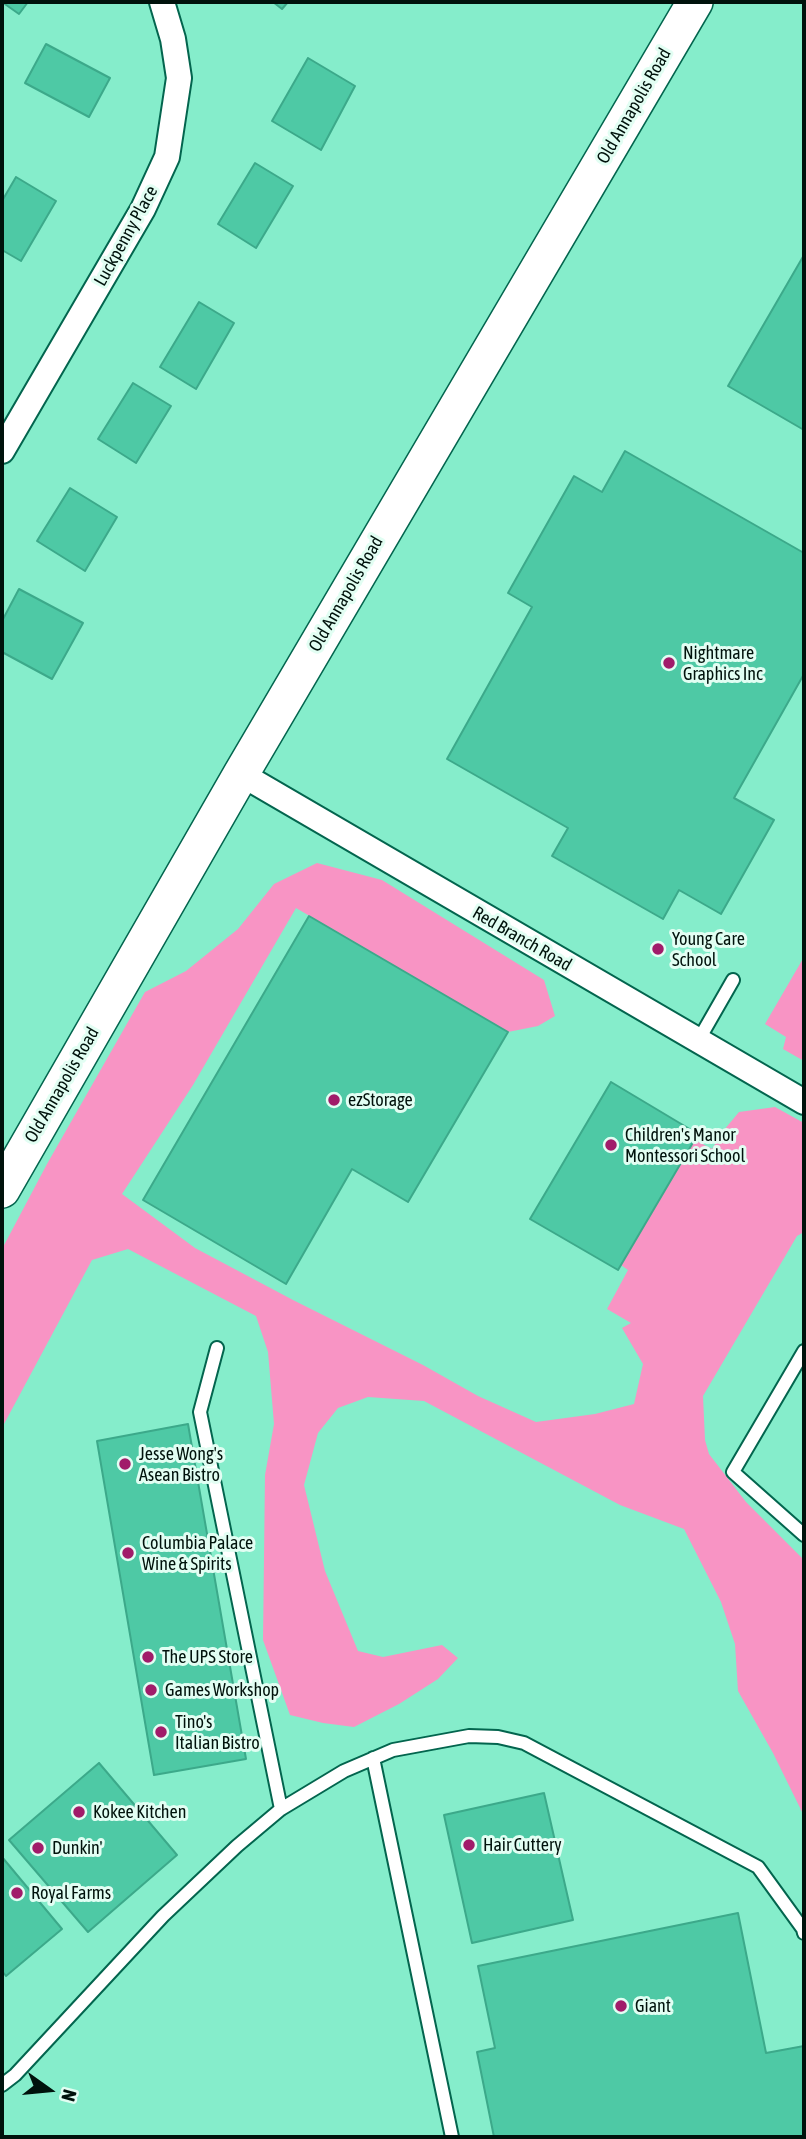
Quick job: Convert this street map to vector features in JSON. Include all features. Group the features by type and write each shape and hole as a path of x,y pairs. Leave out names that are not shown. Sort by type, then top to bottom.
{"main road":[{"name":"Old Annapolis Road","path":"2,1190 241,774 695,2"}],"street":[{"name":"Luckpenny Place","path":"2,451 143,209 167,157 179,78 173,39 162,2"},
{"name":"Red Branch Road","path":"241,774 804,1102"}],"lane":[{"path":"698,1041 733,980"},
{"path":"217,1348 200,1412 281,1809"},
{"path":"804,1351 733,1472 804,1535"},
{"path":"2,2085 15,2075 163,1916 237,1846 281,1809 344,1771 393,1750 469,1736 498,1737 524,1743 758,1867 804,1933"},
{"path":"373,1758 452,2137"}],"shaded area":[{"path":"317,863 382,880 544,980 555,1016 538,1026 508,1032 296,908 193,1085 122,1194 195,1248 478,1396 536,1422 595,1414 634,1404 643,1364 622,1328 631,1323 607,1309 628,1270 621,1265 695,1140 712,1149 739,1112 775,1107 804,1123 804,1232 797,1236 703,1396 705,1440 709,1454 746,1502 803,1559 804,1816 738,1691 735,1644 721,1602 684,1529 620,1505 424,1401 368,1397 338,1408 318,1433 304,1485 325,1571 358,1651 383,1657 442,1645 458,1658 438,1679 399,1704 354,1727 290,1715 263,1640 265,1475 274,1424 268,1352 256,1316 128,1249 92,1260 2,1426 2,1249 47,1164 145,992 186,971 238,929 274,884"},
{"path":"804,957 804,1061 783,1049 786,1037 765,1024"}],"building":[{"path":"2,2 28,2 19,14"},
{"path":"273,2 288,2 282,9"},
{"path":"46,44 110,78 89,117 25,83"},
{"path":"308,58 355,86 321,150 272,121"},
{"path":"255,163 293,186 256,248 218,224"},
{"path":"16,177 56,201 21,261 2,250 2,201"},
{"path":"804,255 804,430 728,386"},
{"path":"199,302 234,323 196,389 160,367"},
{"path":"133,383 171,406 136,463 98,439"},
{"path":"625,451 804,553 804,674 734,798 774,820 721,914 679,890 663,919 552,856 568,828 447,759 532,607 508,593 574,476 602,492"},
{"path":"70,488 117,517 85,571 37,541"},
{"path":"19,589 83,623 52,679 2,652 2,621"},
{"name":"ezStorage","path":"309,916 508,1032 408,1202 352,1169 286,1284 143,1200"},
{"path":"611,1082 698,1134 618,1270 530,1219"},
{"path":"188,1424 246,1759 154,1775 97,1441"},
{"path":"99,1763 177,1855 88,1932 9,1840"},
{"path":"544,1793 573,1920 472,1943 444,1815"},
{"name":"Royal Farms","path":"2,1857 62,1929 6,1976 2,1971"},
{"name":"Giant","path":"738,1913 766,2053 804,2046 804,2137 494,2137 477,2052 495,2048 478,1966"}],"place":[{"name":"Nightmare Graphics Inc","path":"669,663"},
{"name":"Young Care School","path":"658,949"},
{"name":"ezStorage","path":"334,1100"},
{"name":"Children's Manor Montessori School","path":"611,1145"},
{"name":"Jesse Wong's Asean Bistro","path":"125,1464"},
{"name":"Columbia Palace Wine & Spirits","path":"128,1553"},
{"name":"The UPS Store","path":"148,1657"},
{"name":"Games Workshop","path":"151,1690"},
{"name":"Tino's Italian Bistro","path":"161,1732"},
{"name":"Kokee Kitchen","path":"79,1812"},
{"name":"Hair Cuttery","path":"469,1845"},
{"name":"Dunkin'","path":"38,1848"},
{"name":"Royal Farms","path":"17,1893"},
{"name":"Giant","path":"621,2006"}]}
